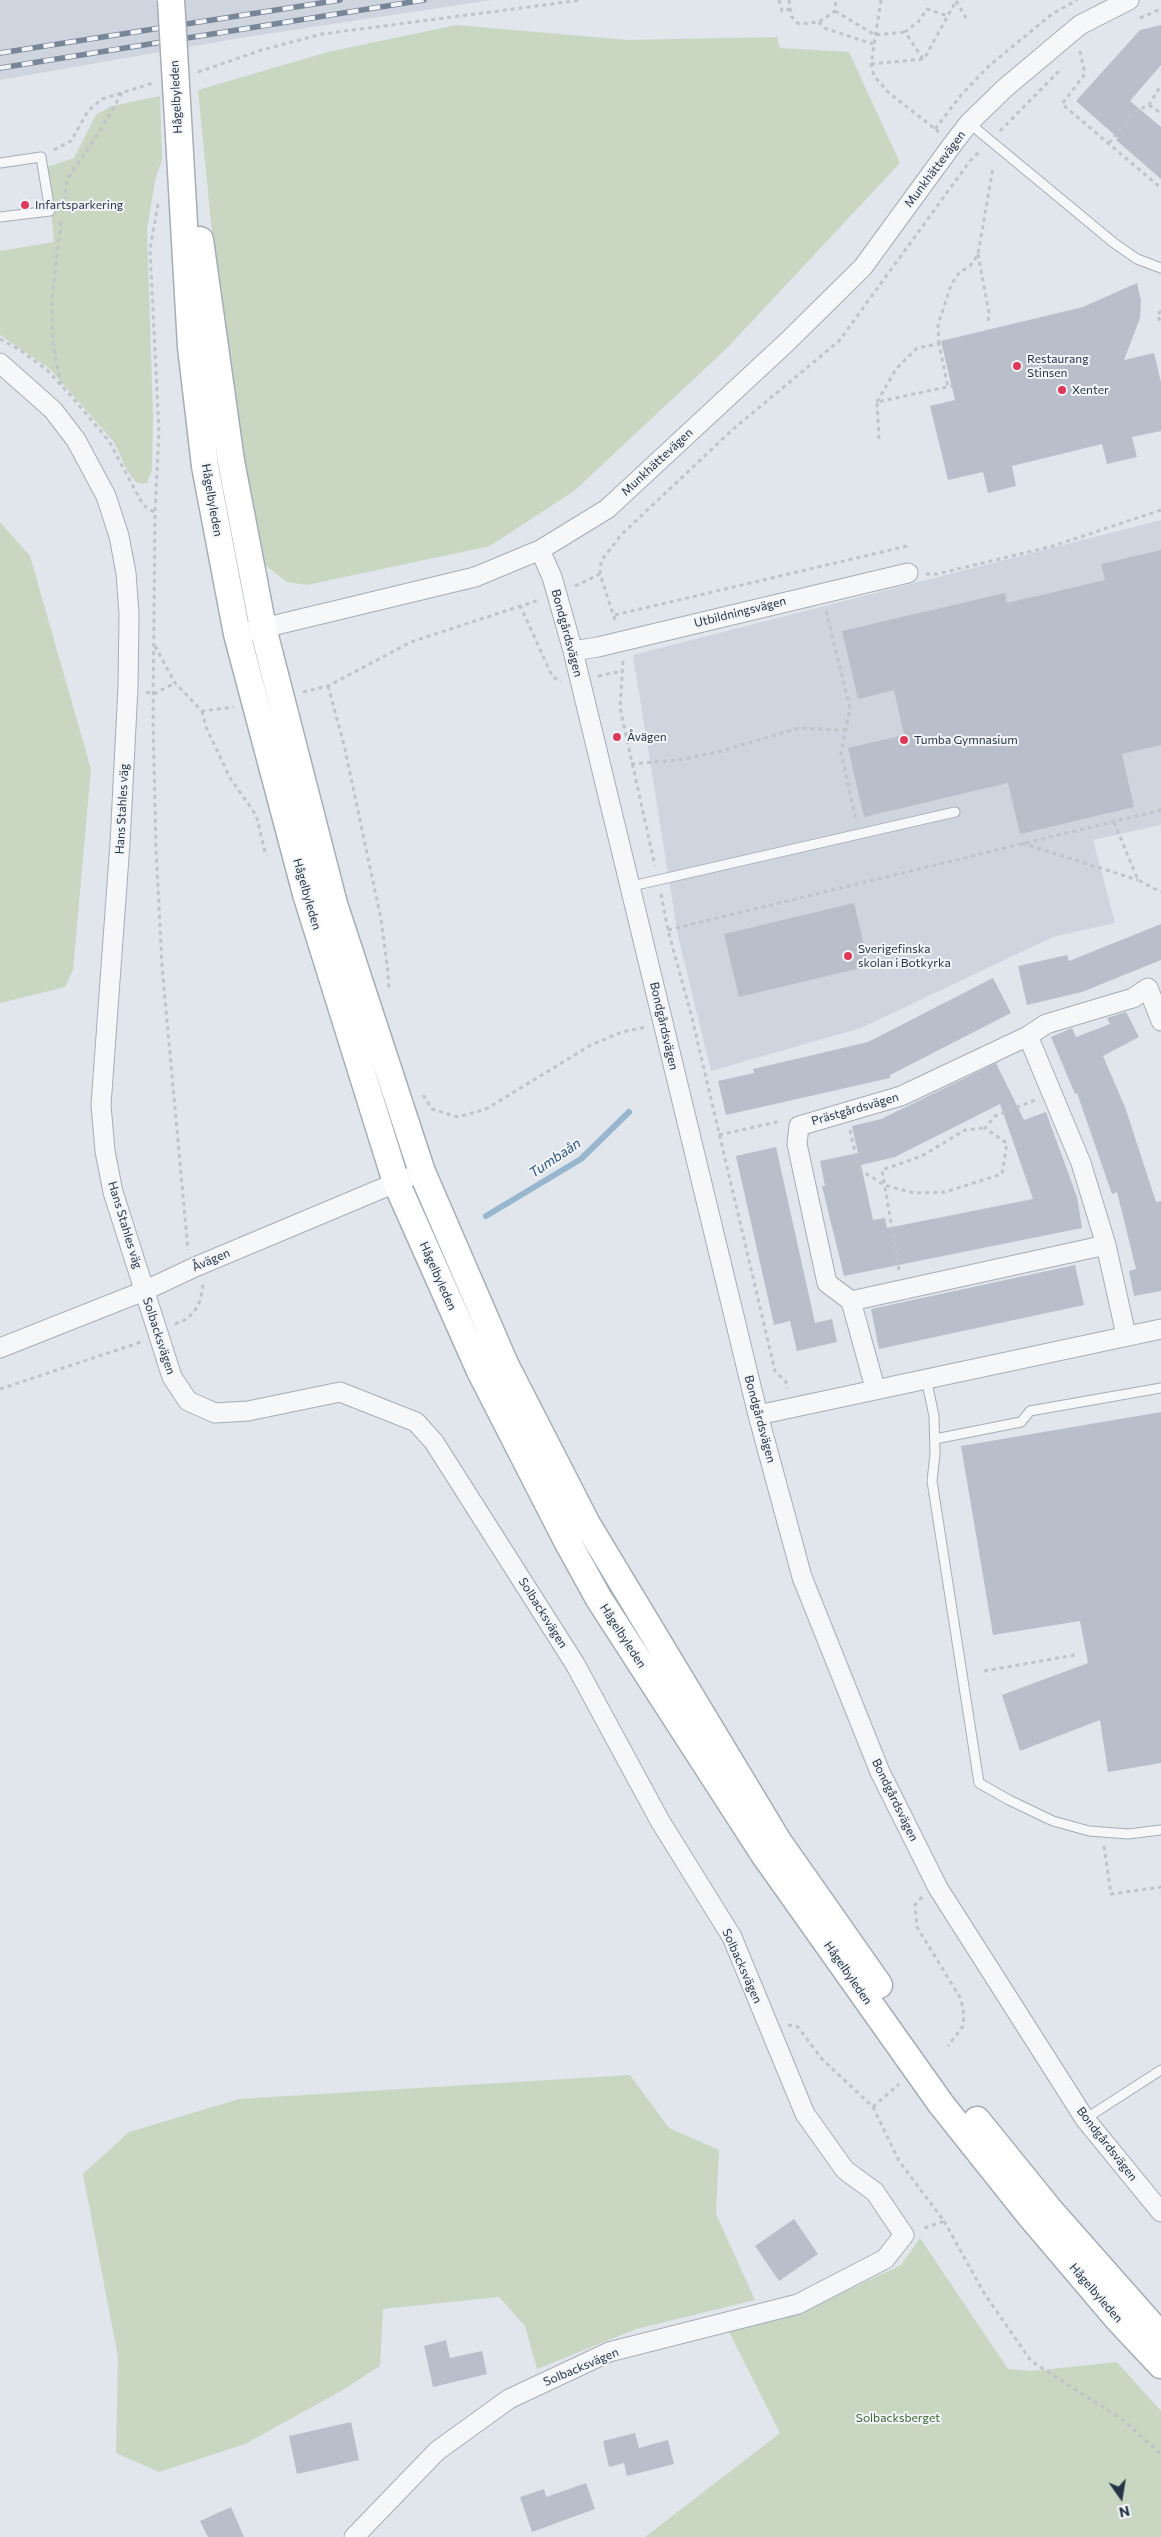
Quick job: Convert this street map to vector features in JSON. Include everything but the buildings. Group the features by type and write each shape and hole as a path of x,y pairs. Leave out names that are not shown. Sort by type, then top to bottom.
{"main road":[{"name":"Hågelbyleden","path":"171,0 186,135 213,341 231,462 262,628 334,904 422,1172 505,1364 587,1524 778,1841 954,2092 1049,2209 1161,2336"},
{"name":"Hågelbyleden","path":"185,0 191,346 206,466 237,634 306,894 396,1182 480,1371 567,1541 599,1599 758,1845 941,2104 1026,2212 1161,2365"}],"street":[{"name":"Munkhättevägen","path":"237,634 475,577 540,550 607,509 788,342 863,267 969,123 1005,88 1080,26 1129,0"},
{"name":"Hans Stahles väg","path":"0,363 53,410 76,440 106,496 118,536 126,573 129,614 128,687 120,843 101,1106 113,1192 144,1291"},
{"name":"Bondgårdsvägen","path":"540,550 557,594 632,886 663,1024 758,1415 802,1577 880,1772 938,1888 1085,2119 1160,2210"},
{"name":"Utbildningsvägen","path":"572,651 621,642 908,573"},
{"name":"Prästgårdsvägen","path":"851,1301 827,1283 797,1144 799,1126 901,1096 1028,1036 1046,1024 1133,998 1148,988 1161,1021"},
{"path":"1028,1036 1081,1164 1106,1245 1126,1335"},
{"name":"Åvägen","path":"0,1348 144,1291 195,1267 422,1172"},
{"path":"875,1388 851,1301 1106,1245"},
{"name":"Solbacksvägen","path":"144,1291 160,1335 172,1377 188,1401 215,1413 248,1411 340,1392 416,1422 434,1442 575,1664 660,1821 732,1937 805,2114 845,2170 876,2192 904,2235 885,2259 798,2304 609,2352 509,2398 437,2451 354,2537"},
{"path":"758,1415 926,1377 1161,1329"}],"lane":[{"name":"Munkhättevägen","path":"969,123 1114,243 1137,259 1161,268"},
{"path":"0,163 41,156 50,211 0,217"},
{"path":"632,886 659,882 764,854 955,812"},
{"path":"926,1377 934,1416 935,1439 932,1481 979,1783 1053,1821 1089,1831 1128,1834 1161,1830"},
{"path":"935,1439 1021,1422 1030,1411 1161,1388"},
{"path":"1085,2119 1161,2070"}],"path":[{"path":"196,72 262,50 322,34 582,0"},
{"path":"779,0 782,11 790,9"},
{"path":"789,0 792,16 799,24 819,22 835,11"},
{"path":"835,11 836,0"},
{"path":"880,0 871,64 874,76 889,93 935,129 970,161"},
{"path":"935,129 962,95 990,65 1052,14 1077,0"},
{"path":"924,60 956,1 966,18"},
{"path":"835,11 874,35 905,32 919,21 928,9 948,16"},
{"path":"819,22 824,28 874,44"},
{"path":"905,32 924,60"},
{"path":"1080,50 1085,74 1062,104 1161,188"},
{"path":"871,64 924,60"},
{"path":"41,156 71,141 88,111 102,99 123,91 160,82"},
{"path":"1108,143 1135,111 1149,105 1161,85"},
{"path":"63,207 67,180 103,126 123,91"},
{"path":"1149,105 1161,113"},
{"path":"988,325 989,314 978,254 993,168"},
{"path":"0,1389 160,1335 165,1325 185,1320 200,1301 203,1287 186,1239 162,966 156,849 154,645 155,512 159,432 150,249 160,194"},
{"path":"61,385 53,346 52,298 62,216"},
{"path":"948,387 939,344 938,325 951,285 959,273 970,266 978,254"},
{"path":"1161,311 1157,315 1161,323"},
{"path":"879,439 877,402 896,369 907,355 917,348 939,344"},
{"path":"877,402 956,385"},
{"path":"908,573 936,574 1053,546 1161,510"},
{"path":"615,615 907,546"},
{"path":"298,693 328,686 411,642 557,594 600,574 615,615 621,642 623,653 620,708 668,930 692,1018 775,1372 786,1382 791,1406"},
{"path":"824,605 850,708 841,753 860,834"},
{"path":"520,606 552,676 563,684"},
{"path":"154,645 174,683 202,711 206,727 230,778 256,815 266,856"},
{"path":"128,687 154,694 174,683"},
{"path":"328,686 344,745 381,919 388,972 389,997"},
{"path":"202,711 238,706"},
{"path":"631,764 678,760 718,752 799,728 846,730"},
{"path":"668,930 1161,810"},
{"path":"1114,822 1138,880"},
{"path":"1021,843 1138,880 1161,892"},
{"path":"422,1094 432,1109 458,1117 486,1108 591,1044 622,1032 692,1018"},
{"path":"985,1128 995,1116 1052,1092"},
{"path":"846,1112 859,1169 884,1185 914,1193 945,1192 1002,1174 1008,1144 985,1128 965,1130 922,1156 882,1170 884,1185 903,1290"},
{"path":"719,1135 792,1119 799,1126"},
{"path":"984,1671 1075,1655"},
{"path":"1102,1832 1111,1894 1161,1887"},
{"path":"938,1888 921,1897 914,1904 914,1915 917,1927 961,2000 964,2016 963,2026 948,2046"},
{"path":"765,2019 798,2027 822,2059 873,2107 898,2161 944,2221 984,2294 1031,2361 1123,2420 1161,2454"},
{"path":"873,2107 899,2084"},
{"path":"904,2235 944,2221"}],"shaded area":[{"path":"0,0 492,0 240,38 0,80"},
{"name":"Tumba Gymnasium","path":"1161,520 1161,825 1093,840 1115,923 1053,937 861,1028 711,1071 678,936 633,655"}],"green space":[{"path":"456,25 628,40 777,37 780,48 849,52 900,163 726,349 574,491 490,546 307,585 287,582 265,565 249,504 220,314 198,90 328,52"},
{"path":"160,96 162,159 155,181 147,230 153,414 152,470 147,483 141,484 136,482 128,472 114,442 50,369 0,335 0,251 54,242 47,167 74,158 96,115 112,106"},
{"path":"0,522 30,556 91,769 73,970 65,987 0,1003"},
{"path":"630,2075 669,2128 719,2150 716,2214 755,2300 636,2329 537,2369 525,2326 499,2297 383,2309 380,2366 341,2391 245,2444 159,2472 116,2453 118,2357 83,2174 129,2132 239,2099"},
{"name":"Solbacksberget","path":"920,2238 1008,2369 1031,2371 1117,2362 1161,2411 1161,2537 645,2537 780,2433 728,2330 794,2315 901,2265"}],"waterway":[{"name":"Tumbaån","path":"486,1216 581,1159 629,1112"}],"railway":[{"path":"0,53 340,0"},
{"path":"0,68 424,0"}],"place":[{"name":"Infartsparkering","path":"25,205"},
{"name":"Restaurang Stinsen","path":"1017,366"},
{"name":"Xenter","path":"1062,390"},
{"name":"Åvägen","path":"617,737"},
{"name":"Tumba Gymnasium","path":"904,740"},
{"name":"Sverigefinska skolan i Botkyrka","path":"848,956"}]}
